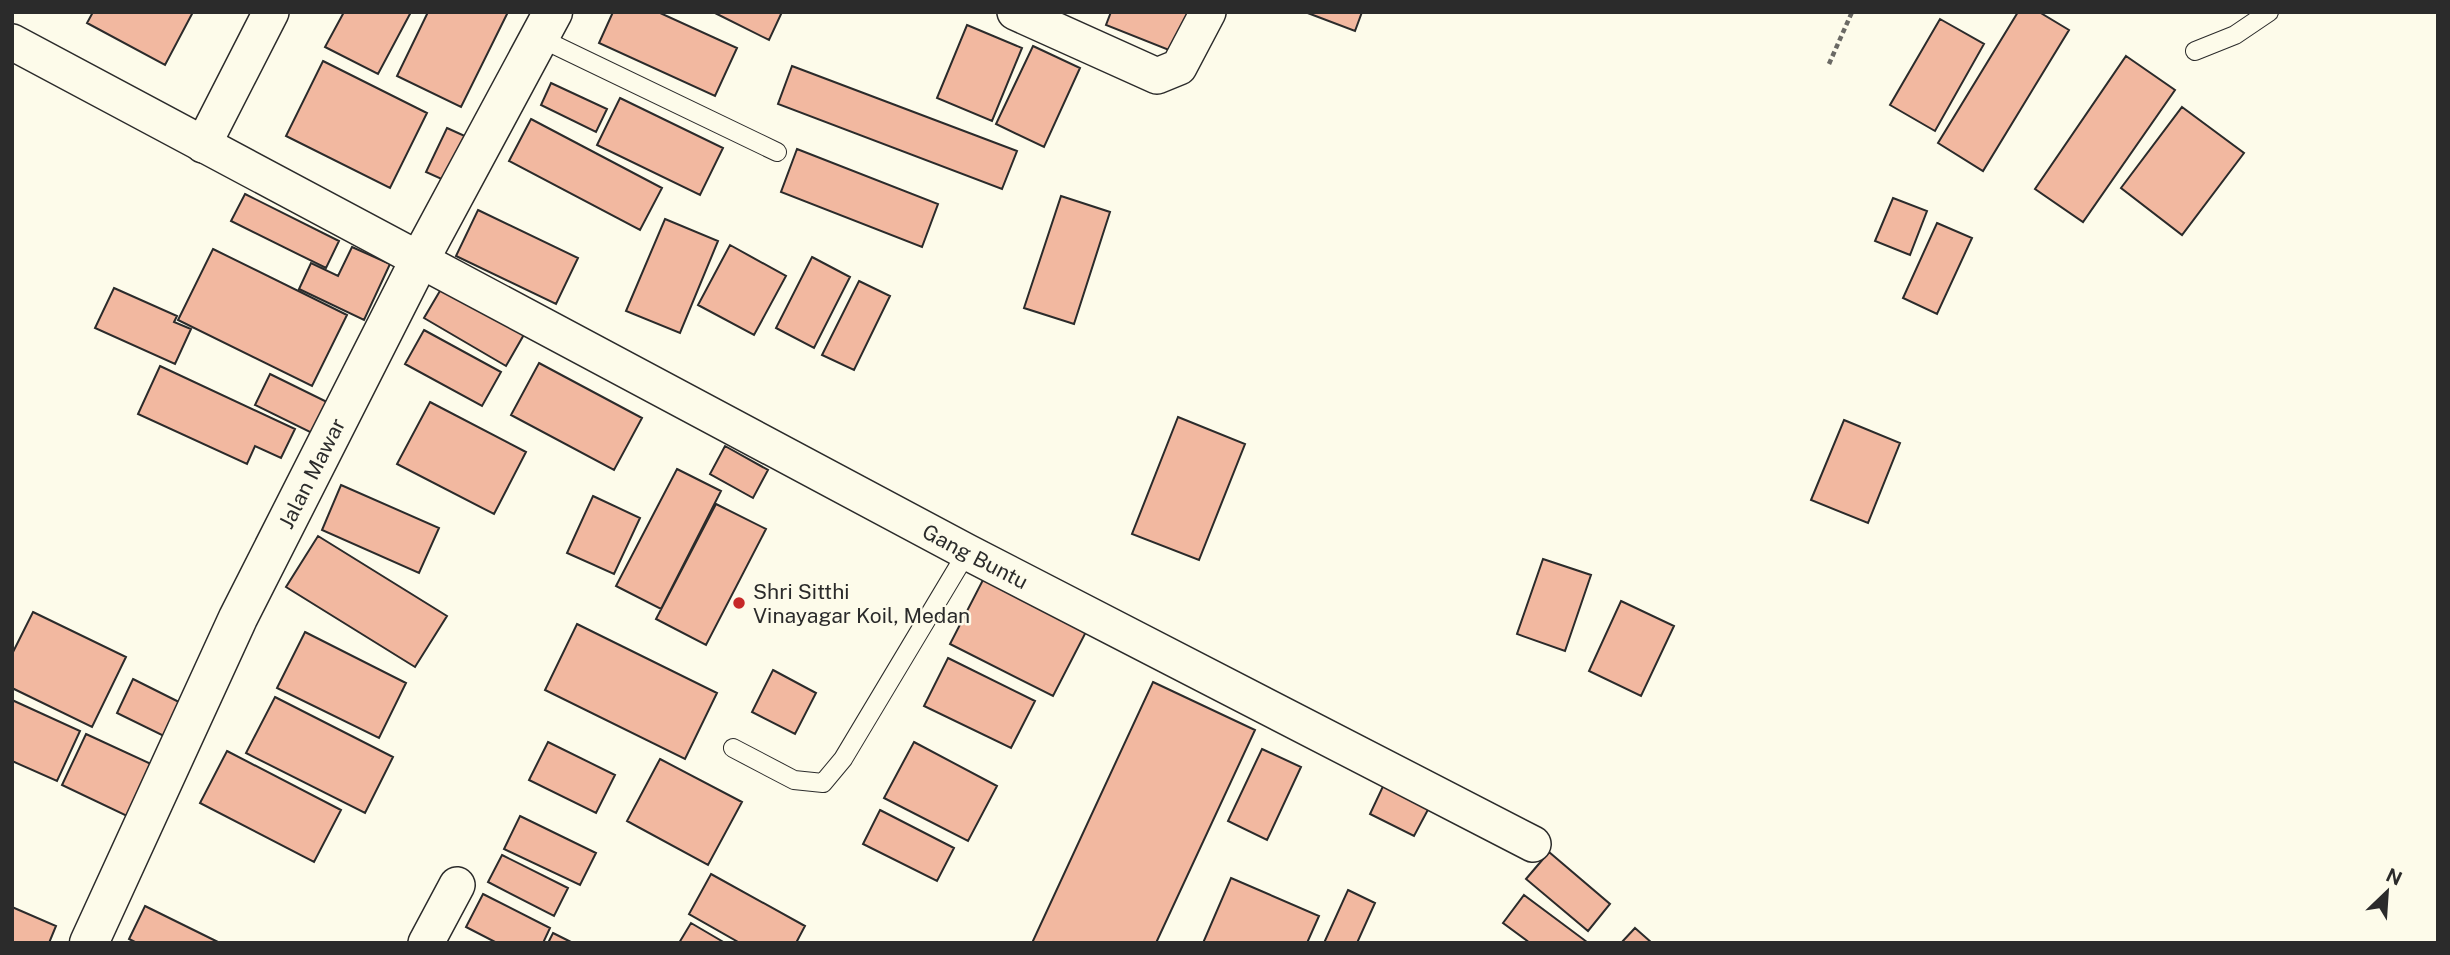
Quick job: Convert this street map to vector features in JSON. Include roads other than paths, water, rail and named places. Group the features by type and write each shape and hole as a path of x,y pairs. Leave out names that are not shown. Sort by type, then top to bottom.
{"street":[{"path":"202,145 271,12"},
{"path":"1015,12 1157,76 1179,66 1208,12"},
{"name":"Jalan Mawar","path":"89,943 238,618 419,261 547,25"},
{"name":"Gang Buntu","path":"12,42 967,552 1534,844"},
{"path":"426,943 457,885"}],"lane":[{"path":"2195,51 2235,35 2269,12"},
{"path":"547,25 777,152"},
{"path":"733,747 793,780 823,783 843,759 967,552"}],"place":[{"name":"Shri Sitthi Vinayagar Koil, Medan","path":"739,603"}]}
